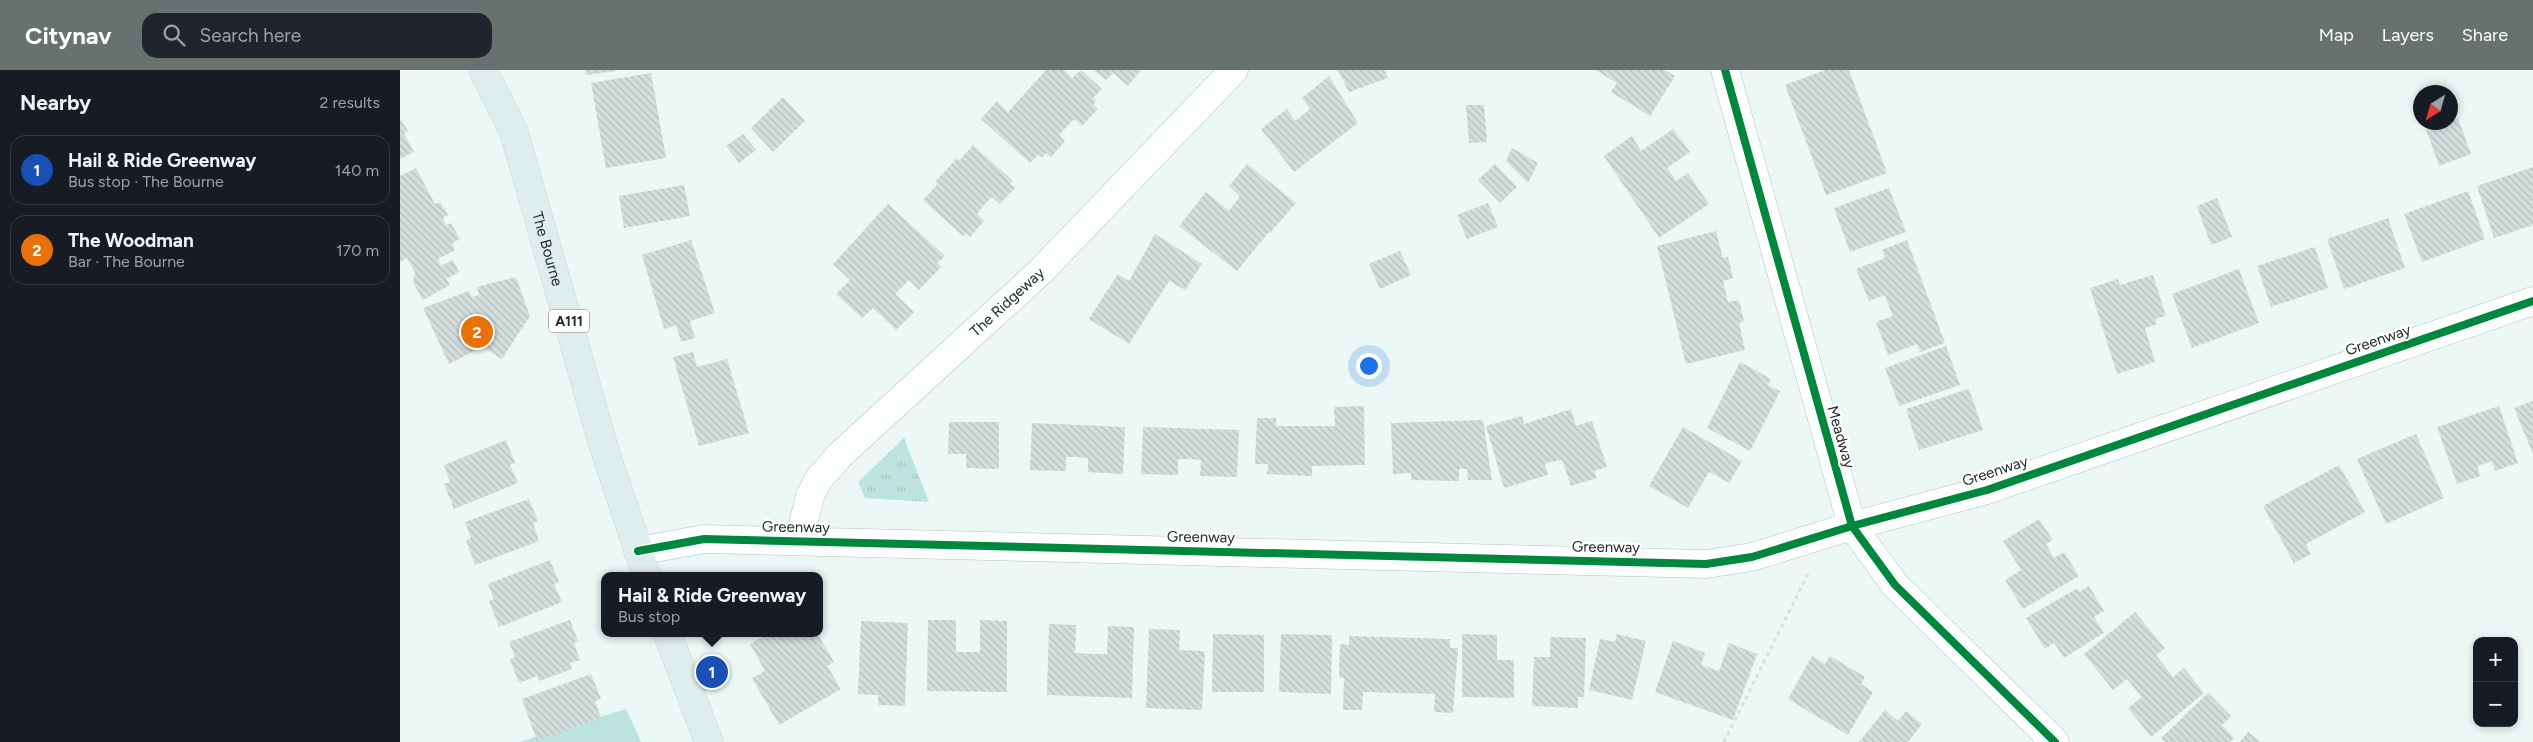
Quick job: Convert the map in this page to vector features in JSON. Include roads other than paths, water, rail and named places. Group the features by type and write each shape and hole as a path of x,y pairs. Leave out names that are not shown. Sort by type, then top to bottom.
{"main road":[{"name":"The Bourne","path":"484,70 514,132 604,448 642,564"},
{"path":"670,637 709,742"}],"street":[{"name":"The Ridgeway","path":"799,541 810,496 819,479 840,454 1040,272 1234,70"},
{"name":"Meadway","path":"1725,70 1840,530 2055,742"},
{"name":"Greenway","path":"642,564 704,539 1706,564 1752,557 1840,530 1987,490 2533,301"}],"place":[{"name":"The Woodman","path":"477,332"},
{"name":"Hail & Ride Greenway","path":"712,672"}]}
